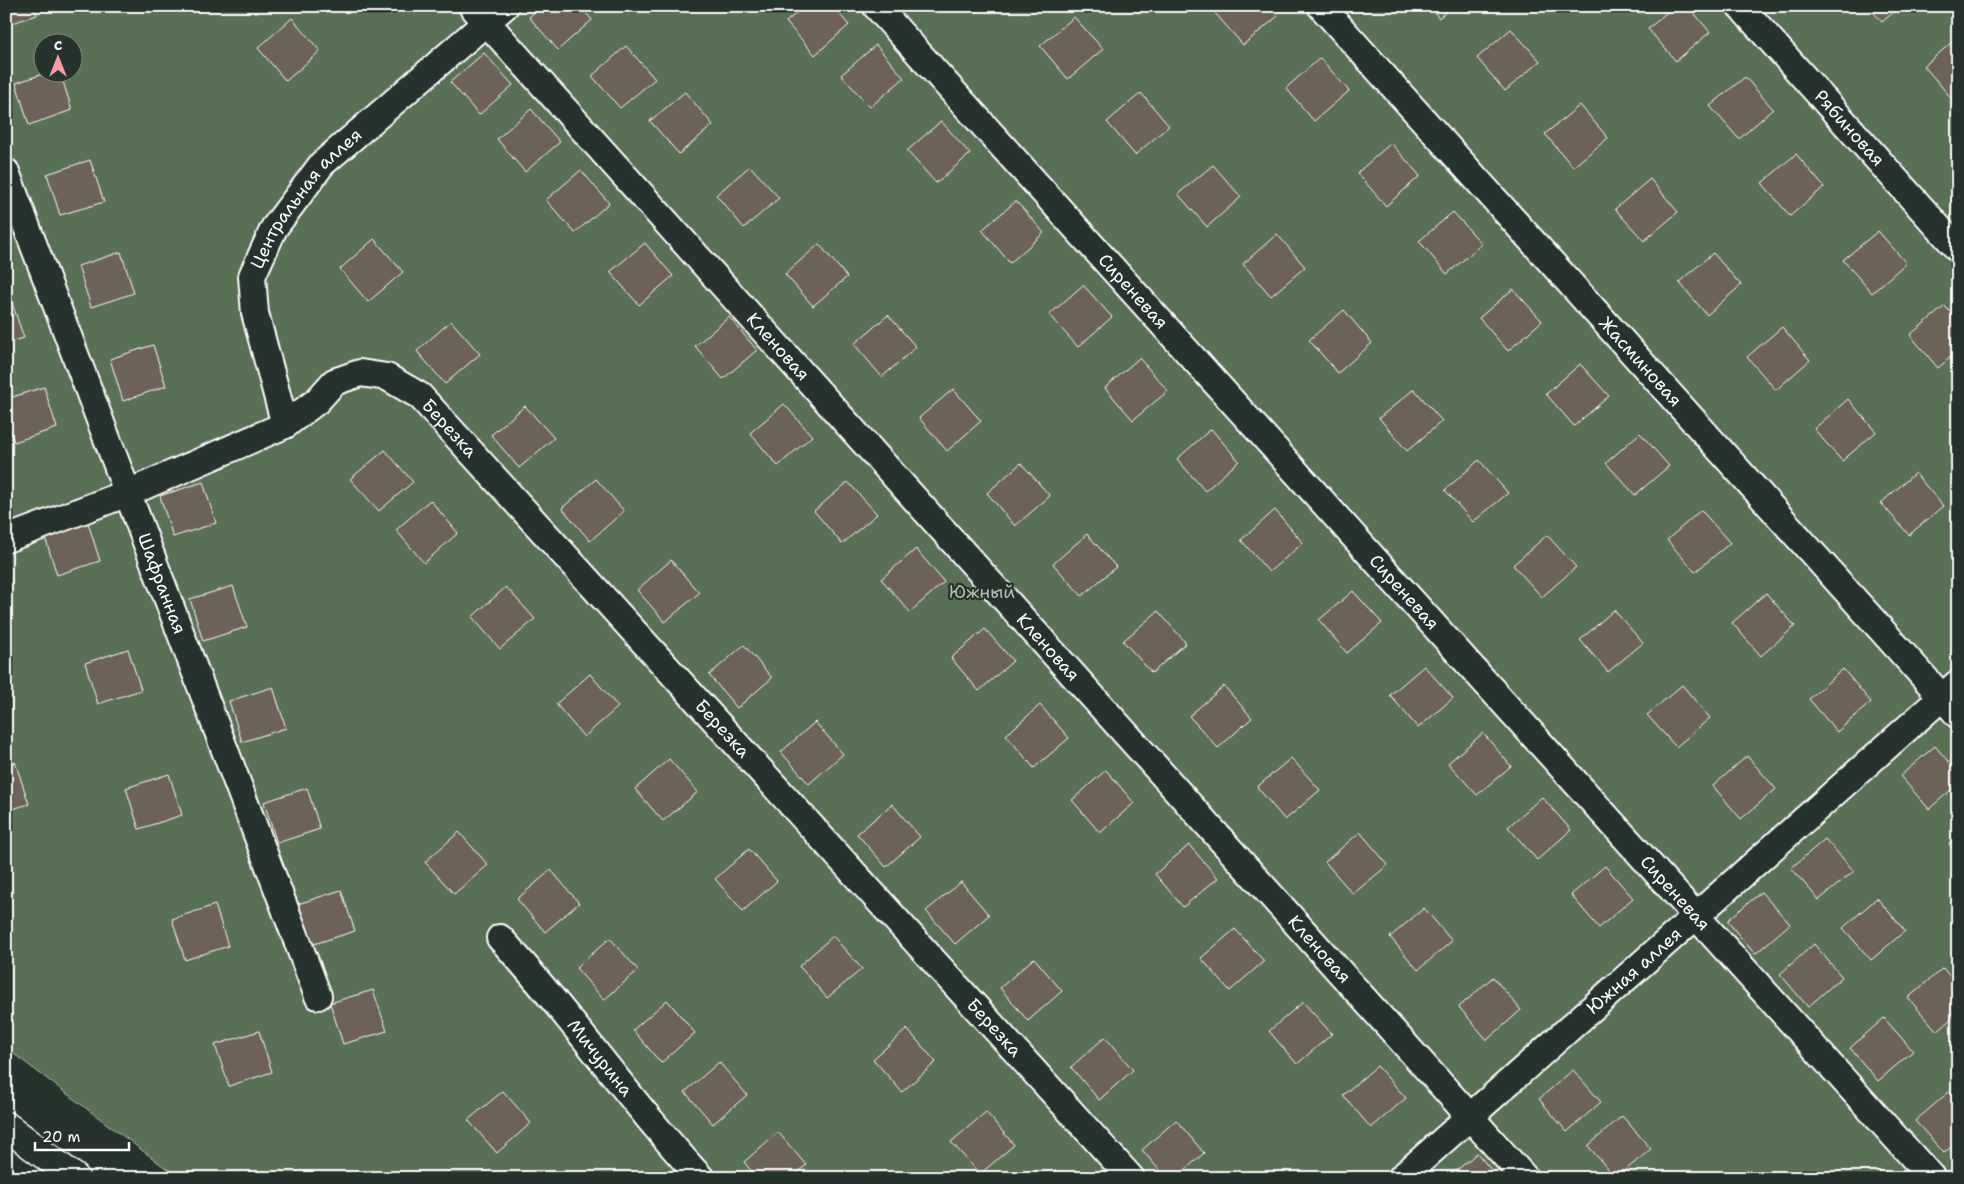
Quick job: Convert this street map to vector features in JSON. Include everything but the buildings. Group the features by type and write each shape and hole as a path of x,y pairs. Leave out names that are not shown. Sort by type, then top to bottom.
{"main road":[{"path":"6,1126 75,1178"}],"street":[{"name":"Сиреневая","path":"876,6 1932,1178"},
{"name":"Жасминовая","path":"1321,6 1952,699"},
{"name":"Рябиновая","path":"1740,6 1958,249"},
{"name":"Центральная аллея","path":"284,425 255,312 252,276 274,228 322,164 488,12"},
{"name":"Кленовая","path":"488,12 1525,1178"},
{"name":"Шафранная","path":"6,172 318,996"},
{"name":"Березка","path":"284,425 317,400 334,382 360,373 387,377 420,396 1131,1178"},
{"path":"6,539 128,493 284,425"},
{"name":"Южная аллея","path":"1401,1178 1695,914 1952,699"},
{"name":"Мичурина","path":"500,938 535,976 672,1146 701,1178"}],"green space":[{"name":"Южный","path":"6,6 1958,6 1958,1178 179,1178 6,1048"}]}
